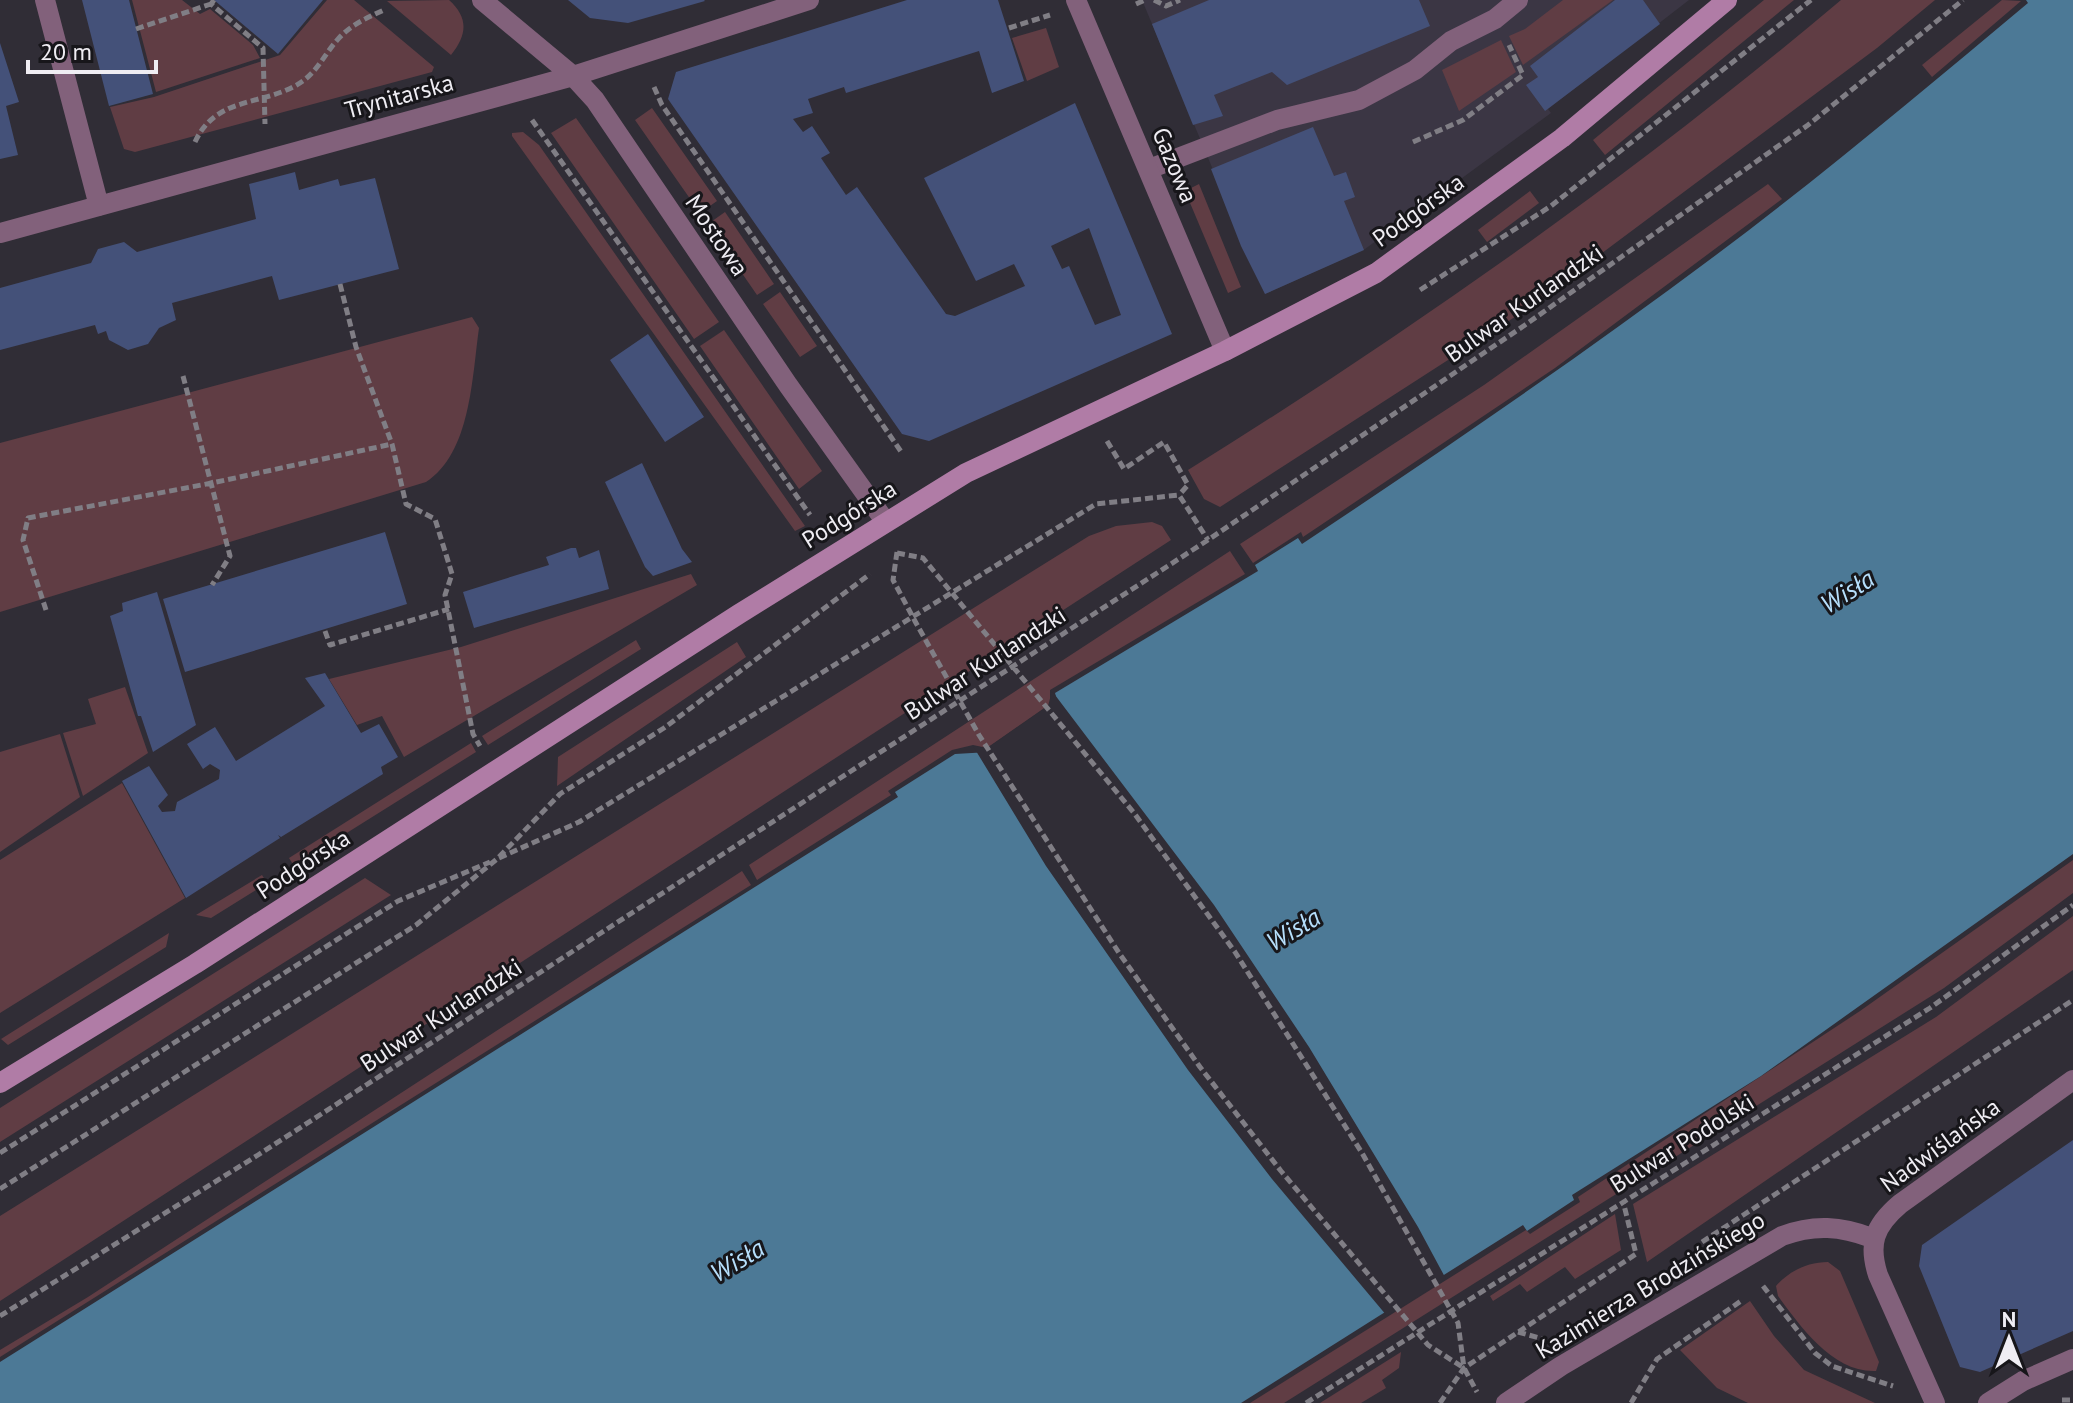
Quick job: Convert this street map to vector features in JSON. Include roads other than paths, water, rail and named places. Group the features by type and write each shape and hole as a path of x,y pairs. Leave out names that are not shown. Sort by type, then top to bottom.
{"street":[{"path":"45,0 99,206"},
{"name":"Mostowa","path":"482,0 573,76 595,100 788,385 885,521"},
{"name":"Trynitarska","path":"0,233 573,76 809,0"},
{"name":"Gazowa","path":"1076,0 1225,351"},
{"path":"1149,169 1277,120 1359,100 1415,70 1451,41 1495,19 1518,0"},
{"name":"Podgórska","path":"0,1083 195,964 885,521 966,473 1225,351 1376,273 1562,138 1727,0"},
{"name":"Nadwiślańska","path":"1872,1238 1884,1218 1900,1204 2073,1080"},
{"name":"Kazimierza Brodzińskiego","path":"1506,1403 1561,1366 1782,1236 1802,1228 1828,1227 1850,1229 1872,1238"},
{"path":"1872,1238 1871,1255 1878,1275 1935,1403"},
{"path":"1988,1403 2023,1381 2073,1359"}],"water":[{"name":"Wisła","path":"2026,0 2073,0 2073,854 1761,1076 1572,1195 1574,1200 1527,1231 1523,1225 1241,1403 0,1403 0,1362 898,797 895,792 955,754 989,752 1057,700 1055,693 1258,571 1255,565 1298,538 1302,544 1511,402 1665,293 1795,194 2028,3"}]}
